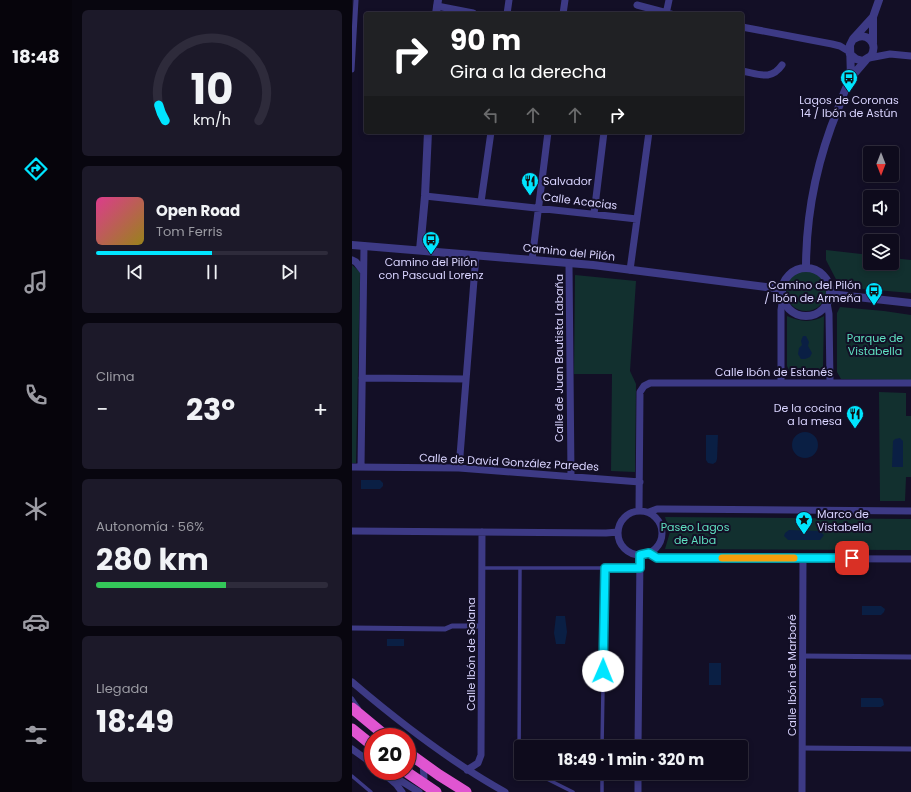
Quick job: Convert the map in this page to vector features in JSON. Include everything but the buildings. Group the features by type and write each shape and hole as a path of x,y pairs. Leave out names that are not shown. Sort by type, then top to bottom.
{"highway":[{"path":"352,708 376,728"},
{"path":"352,729 364,739"},
{"path":"416,759 466,792"},
{"path":"413,780 421,789 436,792"}],"street":[{"path":"352,70 356,0"},
{"path":"507,12 509,0"},
{"path":"563,12 565,0"},
{"path":"668,12 669,0"},
{"path":"851,78 850,45 853,39 872,17 879,0"},
{"path":"637,5 661,12"},
{"path":"437,7 467,12"},
{"path":"806,268 808,223 817,172 833,120 851,78 872,56 874,50 872,17"},
{"path":"744,27 840,46 850,53 852,57 859,60 890,54 911,56"},
{"path":"853,39 859,36 866,36 873,43"},
{"path":"744,71 773,75 782,65"},
{"path":"420,250 425,196 428,134"},
{"path":"481,202 490,134"},
{"path":"532,260 548,134"},
{"path":"594,214 604,134"},
{"path":"630,270 649,134"},
{"name":"Calle Acacias","path":"425,196 538,207 637,219"},
{"name":"Camino del Pilón","path":"352,245 630,270 783,293"},
{"path":"361,467 364,246"},
{"path":"459,468 476,255"},
{"path":"352,260 356,262 364,272"},
{"name":"Calle de Juan Bautista Labaña","path":"569,264 570,476"},
{"path":"781,382 781,310 783,293 788,276 793,272 806,268 814,269 821,273 830,286 830,294 827,303 817,313 810,315 796,313 790,309 785,303 783,293"},
{"path":"830,294 911,303"},
{"path":"827,303 829,314 830,382"},
{"path":"362,378 466,379"},
{"name":"Calle Ibón de Estanés","path":"640,482 640,392 644,386 650,383 911,383"},
{"name":"Calle de David González Paredes","path":"352,467 459,468 640,482"},
{"path":"639,511 640,482"},
{"path":"649,512 655,516 662,529 660,543 649,553 640,555 629,552 620,543 618,532 622,520 627,515 639,511 649,512 658,509 911,511"},
{"path":"352,531 618,532"},
{"name":"Calle Ibón de Solana","path":"467,770 478,763 481,757 482,532"},
{"path":"649,553 657,558 911,559"},
{"path":"638,740 640,555"},
{"name":"Calle Ibón de Marboré","path":"802,792 803,558"},
{"path":"352,628 445,629 452,626 482,626"},
{"path":"803,656 911,657"},
{"path":"352,682 410,730 467,770 505,792"},
{"path":"802,748 911,749"},
{"path":"352,749 364,758"},
{"path":"402,780 421,789 424,777 423,764"},
{"path":"392,780 402,792"},
{"path":"638,780 638,792"}],"lane":[{"path":"482,568 640,568"},
{"path":"519,740 520,568"},
{"path":"602,740 605,568"},
{"path":"352,698 355,700 364,718"},
{"path":"352,776 371,792"},
{"path":"549,780 573,792"},
{"path":"602,780 602,792"}],"green space":[{"path":"826,250 863,254 863,270 899,270 899,259 911,260 911,293 840,287 826,260"},
{"path":"352,265 360,272 356,463 352,463"},
{"path":"806,271 820,277 826,291 820,305 806,311 792,305 786,291 792,277"},
{"path":"575,275 636,281 630,371 636,384 635,472 611,471 612,374 574,374"},
{"name":"Parque de Vistabella","path":"840,307 911,315 911,380 841,379 837,372 837,313"},
{"path":"787,316 797,320 810,321 824,316 823,367 818,374 804,375 790,372 787,366"},
{"path":"879,392 906,393 906,416 911,416 911,477 906,477 905,501 880,501"},
{"name":"Paseo Lagos de Alba","path":"665,517 911,519 911,550 665,549 670,532"}],"water":[{"path":"803,336 806,336 809,342 808,346 812,353 810,357 801,359 798,354 799,348 802,345 801,341"},
{"path":"805,432 815,435 818,445 815,455 805,458 795,455 792,445 795,435"},
{"path":"706,435 718,435 717,459 713,464 708,463 706,460"},
{"path":"900,438 903,441 903,467 892,467 893,441"},
{"path":"361,480 380,480 383,483 383,486 380,489 361,489"},
{"path":"789,530 819,531 824,535 820,540 788,540 784,536"},
{"path":"862,606 881,606 885,609 881,615 862,615"},
{"path":"556,616 565,616 567,632 565,644 556,644 554,633"},
{"path":"387,639 404,639 404,646 387,646"},
{"path":"709,663 721,663 721,685 709,685"},
{"path":"861,698 881,698 884,705 881,707 861,707"}],"slow traffic":[{"path":"722,558 794,558"}],"place":[{"name":"Lagos de Coronas 14 / Ibón de Astún","path":"849,93"},
{"name":"Salvador","path":"530,196"},
{"name":"Camino del Pilón con Pascual Lorenz","path":"431,255"},
{"name":"Camino del Pilón / Ibón de Armeña","path":"874,306"},
{"name":"De la cocina a la mesa","path":"855,429"},
{"name":"Marco de Vistabella","path":"804,535"}],"route":[{"path":"603,671 605,568 640,568 640,555 649,553 657,558 852,558"}]}
